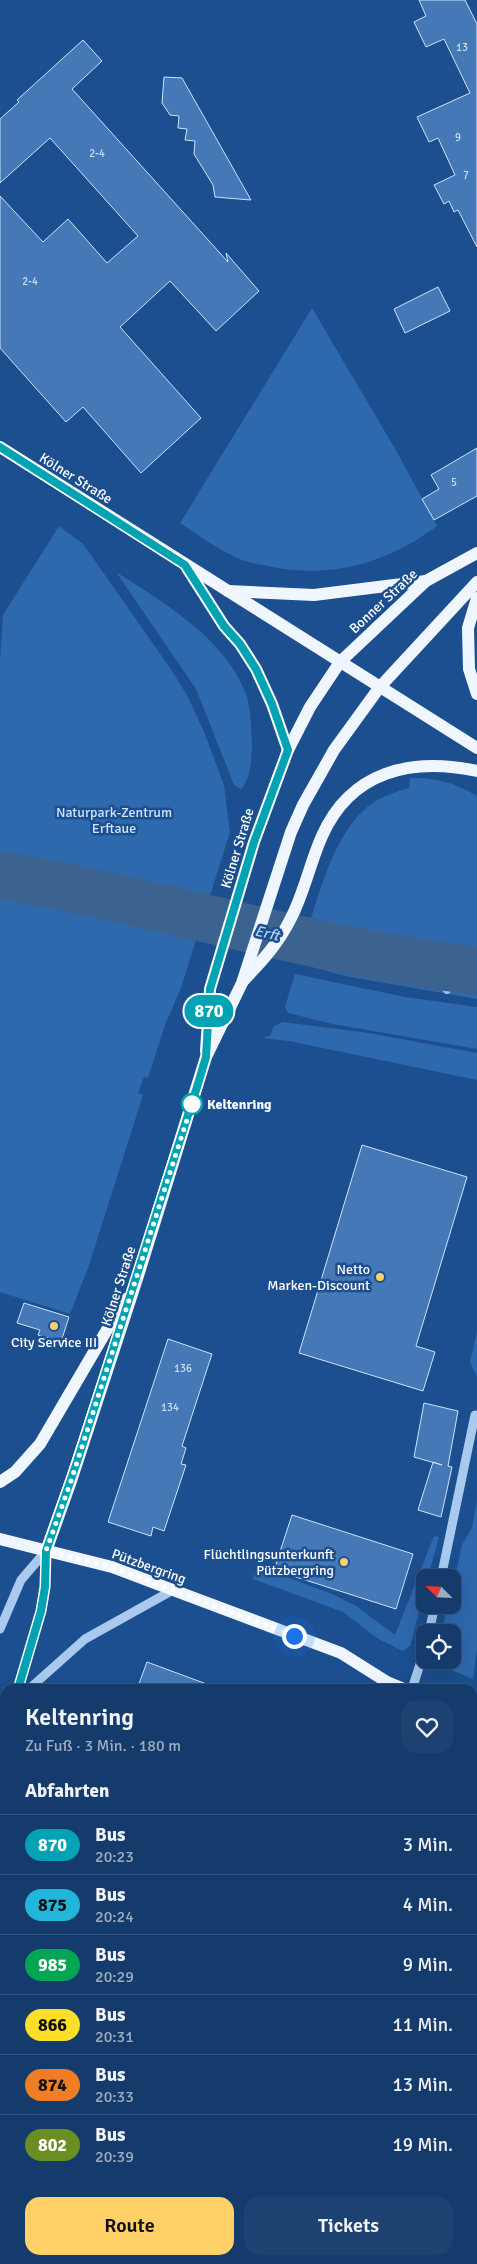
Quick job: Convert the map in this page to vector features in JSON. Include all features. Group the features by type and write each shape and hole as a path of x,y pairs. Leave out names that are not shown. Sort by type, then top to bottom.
{"main road":[{"name":"Kölner Straße","path":"0,447 379,688"},
{"name":"Bonner Straße","path":"340,662 426,581 477,553"},
{"path":"185,565 224,626 240,644 256,669 272,704 288,750"},
{"path":"226,590 314,595 426,581"},
{"name":"Kölner Straße","path":"46,1551 71,1481 206,1057 242,983 282,853 303,805 330,757 379,688 477,582"},
{"path":"477,598 468,628 469,669 477,694"},
{"name":"Kölner Straße","path":"206,1057 210,989 254,842 288,750 310,707 340,662"},
{"path":"379,688 477,748"},
{"path":"242,983 274,949 292,917 310,864 331,817 355,790 371,779 395,770 419,766 456,767 477,772"},
{"path":"0,1482 15,1472 40,1444 136,1279"},
{"path":"0,1539 46,1551"},
{"name":"Pützbergring","path":"46,1551 112,1567 341,1653 392,1684"}],"street":[{"path":"443,1569 475,1415"},
{"name":"Kölner Straße","path":"0,1629 21,1580 46,1551"},
{"name":"Kölner Straße","path":"19,1684 41,1611 45,1587 46,1551"},
{"path":"35,1684 85,1639 173,1590"},
{"path":"414,1684 418,1669"}],"green space":[{"path":"312,308 397,452 437,526 418,539 378,559 336,569 314,571 291,570 239,559 180,523"},
{"name":"Naturpark-Zentrum Erftaue","path":"59,526 84,545 187,695 205,734 224,785 230,832 181,988 165,1025 148,1078 144,1077 138,1093 143,1095 88,1268 70,1314 0,1292 0,660 3,615"},
{"path":"116,572 153,595 189,622 221,653 234,670 246,695 251,729 250,767 247,779 241,789 234,785 196,689"},
{"path":"410,778 445,782 477,796 477,999 345,976 298,963 325,877 344,835 356,818 370,805 384,797 409,788"},
{"path":"295,974 405,997 477,1007 477,1049 333,1024 288,1013 285,1007"},
{"path":"282,1022 369,1033 477,1053 477,1080 289,1041 262,1038 271,1035 273,1027"},
{"path":"477,1331 477,1377 470,1362"},
{"path":"477,1500 477,1649 473,1679 449,1669 461,1669 461,1624 443,1624 446,1614 461,1614 461,1569 457,1569 462,1545 472,1528"},
{"path":"434,1536 439,1537 430,1569 421,1569"},
{"path":"257,1566 332,1594 356,1606 395,1635 416,1582 416,1614 419,1614 410,1646 403,1651 377,1638 343,1612 253,1579"}],"building":[{"path":"419,0 465,0 477,24 477,247 458,210 454,212 449,201 444,204 434,185 455,175 438,138 429,142 417,117 470,93 444,39 426,47 414,22 426,16"},
{"path":"83,40 102,61 72,89 228,262 226,253 259,291 216,331 170,281 120,327 201,418 141,473 83,407 66,422 0,348 0,196 43,242 68,219 107,263 138,236 50,138 0,183 0,119 19,102 17,100"},
{"path":"164,77 182,78 251,200 215,197 213,185 194,154 195,141 185,140 187,129 178,128 179,116 170,115 162,103"},
{"path":"438,287 450,311 405,333 394,309"},
{"path":"477,448 477,496 434,520 422,499 439,489 431,475"},
{"name":"Netto Marken-Discount","path":"362,1145 467,1177 416,1346 435,1352 423,1391 299,1353"},
{"path":"24,1303 69,1317 61,1342 38,1335 40,1330 17,1323"},
{"path":"168,1339 212,1354 182,1446 186,1448 181,1464 186,1465 164,1531 153,1527 151,1536 108,1522"},
{"path":"424,1403 458,1411 448,1466 452,1467 441,1517 418,1510 433,1462 414,1457"},
{"name":"Flüchtlingsunterkunft Pützbergring","path":"292,1515 413,1554 396,1609 274,1570"},
{"path":"147,1662 207,1684 139,1684"}],"waterway":[{"name":"Erft","path":"0,875 60,886 357,952 477,971"},
{"path":"425,963 447,990"}],"bus line":[{"name":"870","path":"0,447 185,565 224,626 240,644 256,669 272,704 288,750 254,842 210,989 206,1057 186,1124 63,1505 46,1551 45,1587 41,1611 19,1684"}],"place":[{"name":"Keltenring","path":"192,1104"},
{"name":"Netto Marken-Discount","path":"380,1277"},
{"name":"City Service III","path":"54,1326"},
{"name":"Flüchtlingsunterkunft Pützbergring","path":"344,1562"}],"route":[{"path":"192,1104 71,1481 46,1551 112,1567 294,1636"}]}
